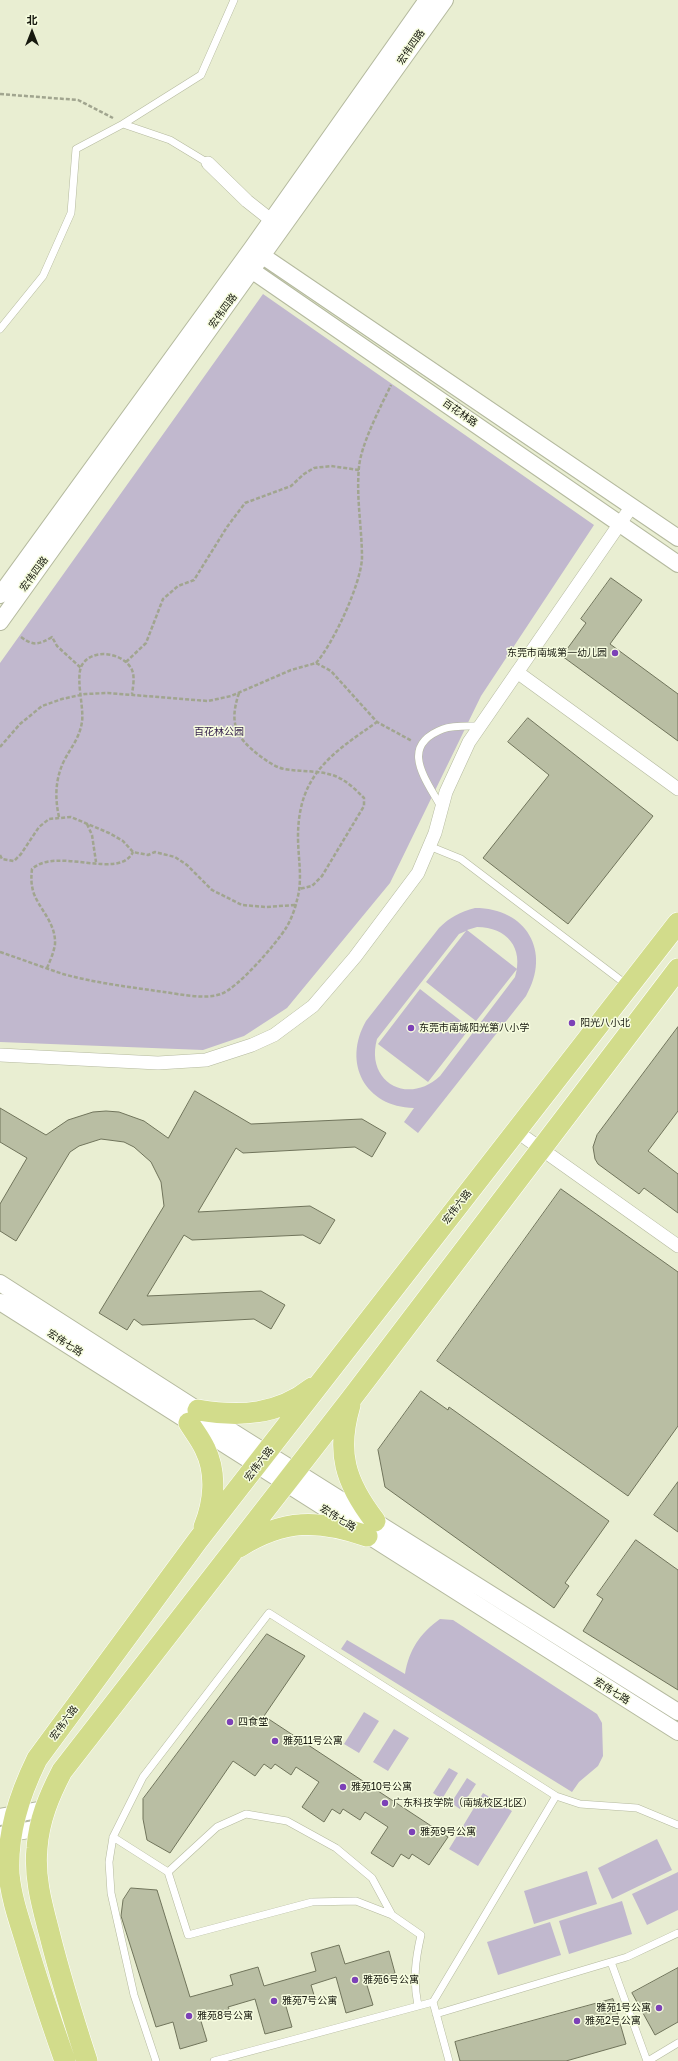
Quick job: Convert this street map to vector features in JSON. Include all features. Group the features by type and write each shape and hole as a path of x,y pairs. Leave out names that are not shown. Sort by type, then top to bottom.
{"main road":[{"name":"宏伟六路","path":"65,2061 36,1980 11,1892 7,1825 37,1759 198,1540 678,923"},
{"path":"87,2061 59,1974 39,1892 37,1849 42,1818 62,1771 351,1399 678,969"},
{"path":"198,1540 210,1511 213,1480 206,1449 194,1416 253,1414 279,1407 304,1394 325,1377"},
{"path":"232,1552 263,1534 283,1527 312,1524 371,1529 348,1476 343,1450 344,1424 351,1399"}],"street":[{"name":"宏伟四路","path":"257,252 272,220 426,0"},
{"name":"宏伟四路","path":"0,596 445,0"},
{"path":"208,163 247,201 272,220"},
{"name":"百花林路","path":"257,252 678,538"},
{"name":"宏伟四路","path":"0,622 246,267"},
{"name":"百花林路","path":"246,267 678,564"},
{"path":"0,1055 158,1063 182,1063 206,1060 230,1054 258,1043 295,1022 314,1006 356,957 418,873 429,846 446,792 469,742 632,506"},
{"path":"517,672 678,789"},
{"path":"516,1131 678,1246"},
{"name":"宏伟七路","path":"0,1283 194,1416"},
{"name":"宏伟七路","path":"0,1302 194,1416 262,1459 371,1529 678,1732"},
{"name":"宏伟七路","path":"371,1529 678,1712"},
{"path":"7,1825 42,1818"}],"lane":[{"path":"0,329 43,276 71,213 76,149 123,124 201,75 234,0"},
{"path":"123,124 170,140 208,163"},
{"path":"442,807 420,769 417,758 420,746 427,738 444,728 480,726"},
{"path":"429,846 461,859 628,987"},
{"path":"156,2061 134,1995 111,1892 109,1862 113,1837 142,1777 269,1614 556,1796 580,1804 637,1808 678,1825"},
{"path":"214,2061 433,2002 556,1796"},
{"path":"168,1872 217,1827 246,1814 287,1821 336,1848 372,1878 392,1915"},
{"path":"113,1837 168,1872 188,1935 312,1902 356,1901 392,1915 421,1935 415,1961 415,1989 418,2006"},
{"path":"436,2014 627,1957 678,1933"},
{"path":"611,1962 647,2061 678,2043"},
{"path":"433,2002 449,2061"}],"path":[{"path":"0,94 78,100 123,124"},
{"path":"0,747 20,724 42,706 82,695 108,693 132,694 208,701 239,693 291,670 316,663 324,653 356,584 362,559 359,518 359,470 378,411 391,383 400,372"},
{"path":"126,662 146,643 163,598 178,586 194,580 227,527 245,503 291,486 304,474 314,468 331,466 359,470"},
{"path":"21,637 30,644 41,644 52,637 57,646 81,668"},
{"path":"59,817 56,798 58,777 63,763 80,735 83,709 81,668 88,659 100,654 114,655 126,662 132,671 132,694"},
{"path":"316,663 331,671 377,722 420,746"},
{"path":"239,693 234,707 234,721 240,738 269,762 282,769 318,772 336,776 356,790 364,798 364,806 322,876 312,886 299,889"},
{"path":"0,952 85,979 175,994 204,996 221,994 240,981 269,949 286,927 295,905 299,889 300,875 298,837 300,805 307,787 323,764 346,744 377,722"},
{"path":"0,855 2,859 14,862 39,828 49,819 71,817 123,841 133,852 148,855 155,852 175,857 187,865 212,890 242,904 266,907 295,905"},
{"path":"87,824 92,835 96,862"},
{"path":"47,968 55,944 54,934 50,920 34,894 31,882 32,869 38,863 49,860 96,862 107,865 130,859 133,852"}],"green space":[{"name":"百花林公园","path":"263,294 594,525 481,696 390,883 287,1008 244,1036 203,1050 0,1042 0,663"},
{"path":"475,908 493,910 508,915 520,924 529,935 535,948 536,963 533,979 526,996 418,1133 404,1122 414,1108 397,1106 382,1100 371,1091 363,1080 358,1067 356,1052 359,1037 366,1021 439,928 460,913","holes":["477,927 497,931 505,935 511,941 515,948 517,957 517,969 467,930","466,931 426,982 476,1021 517,970 515,977 440,1076 428,1085 415,1089 403,1089 392,1085 383,1078 377,1067 375,1054 377,1039 459,934"]},
{"path":"420,989 470,1028 428,1082 378,1044"},
{"path":"440,1619 453,1620 597,1714 602,1723 603,1756 598,1766 579,1782 572,1792 341,1649 347,1640 405,1674 409,1657 416,1643 433,1624"},
{"path":"364,1712 379,1721 359,1753 344,1744"},
{"path":"394,1729 409,1738 388,1771 373,1762"},
{"path":"449,1768 458,1773 442,1799 433,1793"},
{"path":"467,1778 476,1784 460,1809 451,1803"},
{"path":"483,1793 512,1811 478,1866 449,1849"},
{"path":"657,1839 672,1870 612,1899 598,1868"},
{"path":"587,1871 597,1904 534,1924 524,1891"},
{"path":"678,1872 678,1910 647,1925 632,1894"},
{"path":"622,1901 632,1934 569,1954 559,1921"},
{"path":"550,1922 561,1955 498,1975 487,1942"}],"building":[{"path":"611,578 642,600 610,644 678,694 678,741 562,656 586,623 581,619"},
{"path":"528,718 653,816 568,924 483,858 549,775 508,742"},
{"path":"678,1027 678,1111 648,1151 678,1174 678,1213 644,1188 639,1194 598,1164 595,1159 593,1147 597,1135"},
{"path":"195,1091 251,1124 362,1119 386,1133 372,1157 355,1147 243,1153 236,1148 198,1212 310,1206 335,1220 320,1244 303,1235 192,1240 184,1235 147,1296 261,1291 285,1305 271,1329 254,1319 142,1325 134,1319 127,1330 99,1313 164,1206 161,1182 151,1162 134,1147 124,1142 101,1139 79,1146 70,1152 16,1241 0,1231 0,1204 27,1158 0,1142 0,1108 46,1135 68,1120 93,1112 106,1111 119,1112 144,1121 168,1138"},
{"path":"561,1189 678,1272 678,1426 628,1496 437,1361"},
{"path":"421,1391 448,1410 449,1407 609,1521 565,1583 569,1586 554,1608 385,1487 378,1450"},
{"path":"678,1482 678,1532 654,1515"},
{"path":"636,1540 678,1570 678,1690 583,1631 603,1599 597,1595"},
{"path":"267,1634 305,1656 264,1716 448,1837 429,1865 412,1854 409,1859 401,1854 393,1867 371,1853 388,1827 365,1812 360,1820 343,1809 340,1814 332,1809 324,1822 302,1807 319,1782 296,1767 291,1775 275,1764 271,1769 264,1764 255,1776 233,1761 170,1853 147,1840 143,1819 143,1799"},
{"path":"131,1888 157,1890 190,1997 233,1985 230,1975 258,1967 264,1986 316,1971 311,1953 339,1945 345,1964 389,1951 395,1973 366,1982 373,2005 346,2013 336,1977 311,1985 314,1995 285,2003 292,2027 265,2034 255,1999 228,2007 229,2009 200,2018 207,2041 180,2049 173,2022 156,2027 121,1916 123,1900"},
{"name":"雅苑1号公寓","path":"678,1968 678,2022 655,2035 632,1993"},
{"name":"雅苑2号公寓","path":"613,1999 626,2044 566,2061 460,2061 455,2042"}],"place":[{"name":"东莞市南城第一幼儿园","path":"615,653"},
{"name":"阳光八小北","path":"572,1023"},
{"name":"东莞市南城阳光第八小学","path":"411,1028"},
{"name":"四食堂","path":"230,1722"},
{"name":"雅苑11号公寓","path":"275,1741"},
{"name":"雅苑10号公寓","path":"343,1787"},
{"name":"广东科技学院（南城校区北区）","path":"385,1803"},
{"name":"雅苑9号公寓","path":"412,1832"},
{"name":"雅苑6号公寓","path":"355,1980"},
{"name":"雅苑7号公寓","path":"274,2001"},
{"name":"雅苑1号公寓","path":"659,2008"},
{"name":"雅苑8号公寓","path":"189,2016"},
{"name":"雅苑2号公寓","path":"577,2021"}]}
